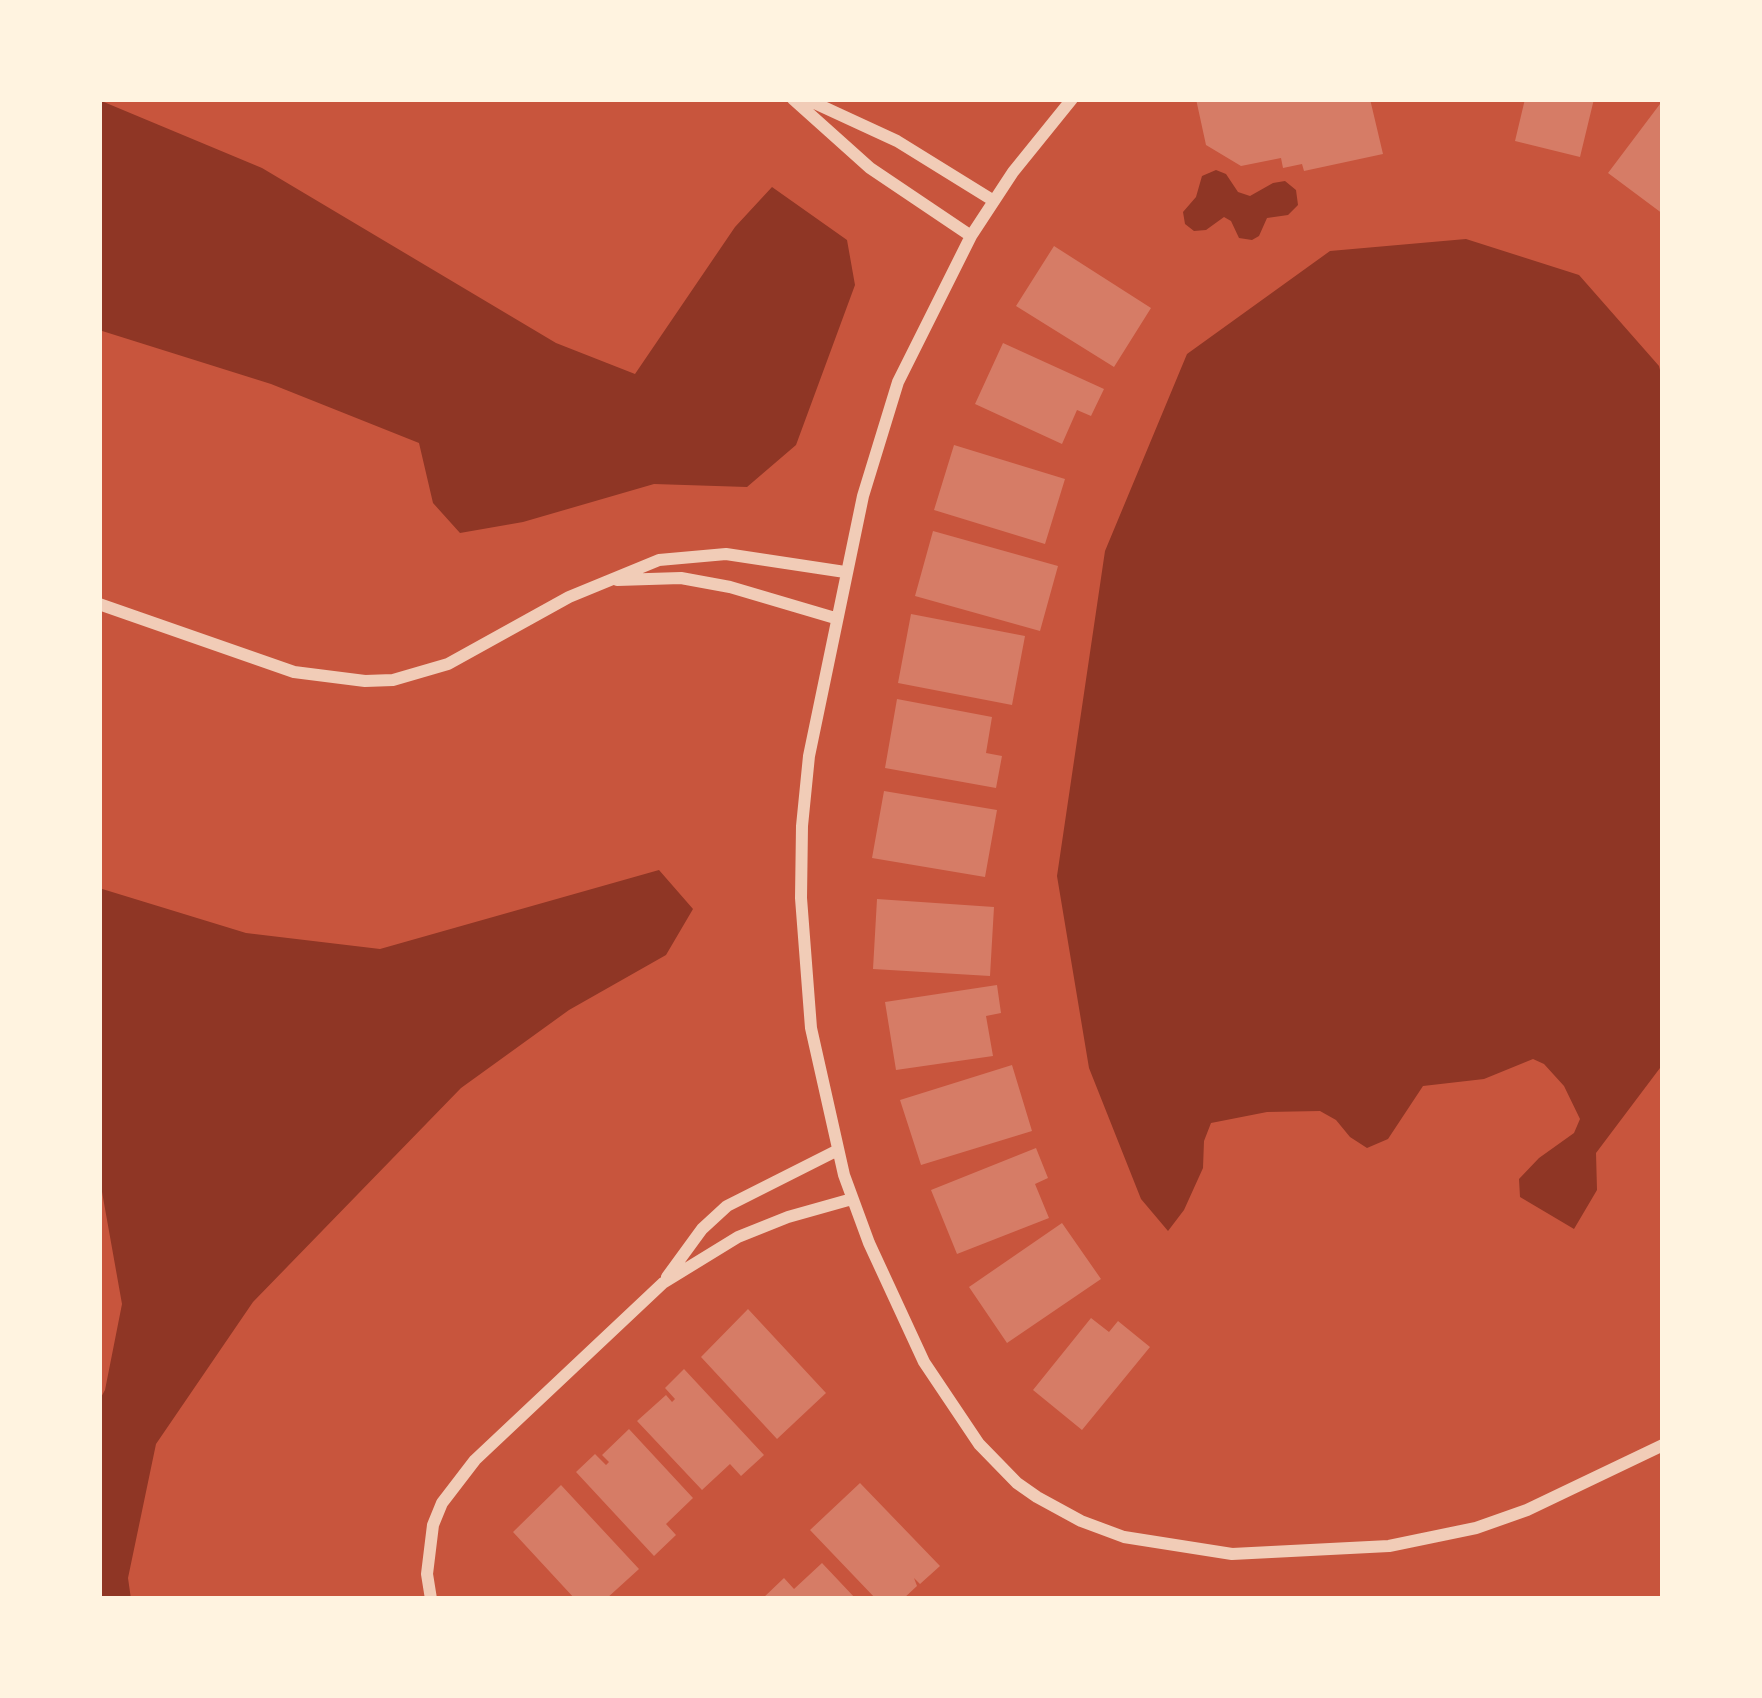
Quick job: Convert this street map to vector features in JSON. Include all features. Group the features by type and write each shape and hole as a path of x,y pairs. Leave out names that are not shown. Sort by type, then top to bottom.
{"street":[{"path":"793,99 869,168 971,236"},
{"path":"806,99 897,141 994,200"},
{"path":"1072,99 971,236 898,382 878,438 835,618 809,756 801,898 811,1028 852,1199 924,1362 979,1444 1037,1497 1124,1537 1232,1554 1389,1546 1476,1528 1527,1510 1663,1445"},
{"path":"99,604 294,672 393,680 448,664 598,584 659,560 726,554 845,572"},
{"path":"598,584 681,578 730,587 835,618"},
{"path":"431,1599 428,1550 433,1525 456,1482 663,1283 702,1229 727,1206 838,1150"},
{"path":"663,1283 750,1232 852,1199"}],"shaded area":[{"path":"99,100 262,168 556,343 635,374 735,227 772,187 847,240 855,285 796,445 747,487 654,484 523,522 460,533 433,503 419,443 271,384 99,330"},
{"path":"1216,170 1226,174 1238,192 1250,196 1285,181 1296,190 1298,205 1288,215 1267,218 1252,240 1239,238 1224,217 1206,230 1194,231 1185,224 1183,212 1196,197 1202,176"},
{"path":"1466,239 1579,275 1659,366 1663,382 1663,1064 1596,1153 1597,1190 1574,1229 1520,1197 1519,1179 1574,1133 1580,1119 1564,1086 1533,1059 1484,1079 1423,1086 1388,1139 1367,1148 1320,1111 1267,1112 1211,1123 1204,1141 1203,1168 1184,1210 1168,1231 1141,1199 1089,1068 1057,876 1105,551 1187,354 1330,251"},
{"path":"659,870 693,909 666,955 569,1010 461,1088 253,1302 156,1444 128,1578 131,1599 99,1599 99,1401 122,1304 99,1175 99,888 246,933 380,949"}],"building":[{"path":"1196,99 1370,99 1383,154 1304,171 1302,164 1283,168 1281,158 1241,166 1206,145"},
{"path":"1525,99 1594,99 1580,157 1515,141"},
{"path":"1663,100 1663,214 1608,173"},
{"path":"1054,246 1151,308 1114,367 1016,306"},
{"path":"1003,343 1104,389 1091,416 1077,410 1062,444 975,404"},
{"path":"954,445 1065,479 1045,544 934,510"},
{"path":"933,531 1058,566 1040,631 915,596"},
{"path":"911,614 1025,636 1012,705 898,683"},
{"path":"897,699 992,717 986,753 1002,756 996,788 885,768"},
{"path":"884,791 997,810 985,877 872,858"},
{"path":"877,899 994,907 990,976 873,969"},
{"path":"997,985 1001,1013 986,1016 993,1056 896,1070 885,1002"},
{"path":"1012,1065 1032,1131 921,1165 900,1100"},
{"path":"1036,1148 1048,1178 1035,1184 1049,1218 957,1254 931,1190"},
{"path":"1062,1223 1101,1279 1007,1343 969,1287"},
{"path":"748,1309 826,1393 777,1439 701,1357"},
{"path":"1091,1318 1109,1332 1118,1321 1150,1347 1082,1430 1033,1390"},
{"path":"684,1369 764,1455 741,1476 730,1464 702,1490 637,1421 666,1395 672,1402 675,1399 665,1388"},
{"path":"629,1429 693,1498 666,1524 676,1535 654,1556 576,1472 595,1454 606,1465 609,1462 602,1455"},
{"path":"860,1483 940,1566 920,1584 914,1578 917,1586 903,1599 876,1599 810,1530"},
{"path":"561,1485 639,1569 606,1599 575,1599 513,1532"},
{"path":"822,1563 856,1599 762,1599 784,1578 794,1589"}]}
